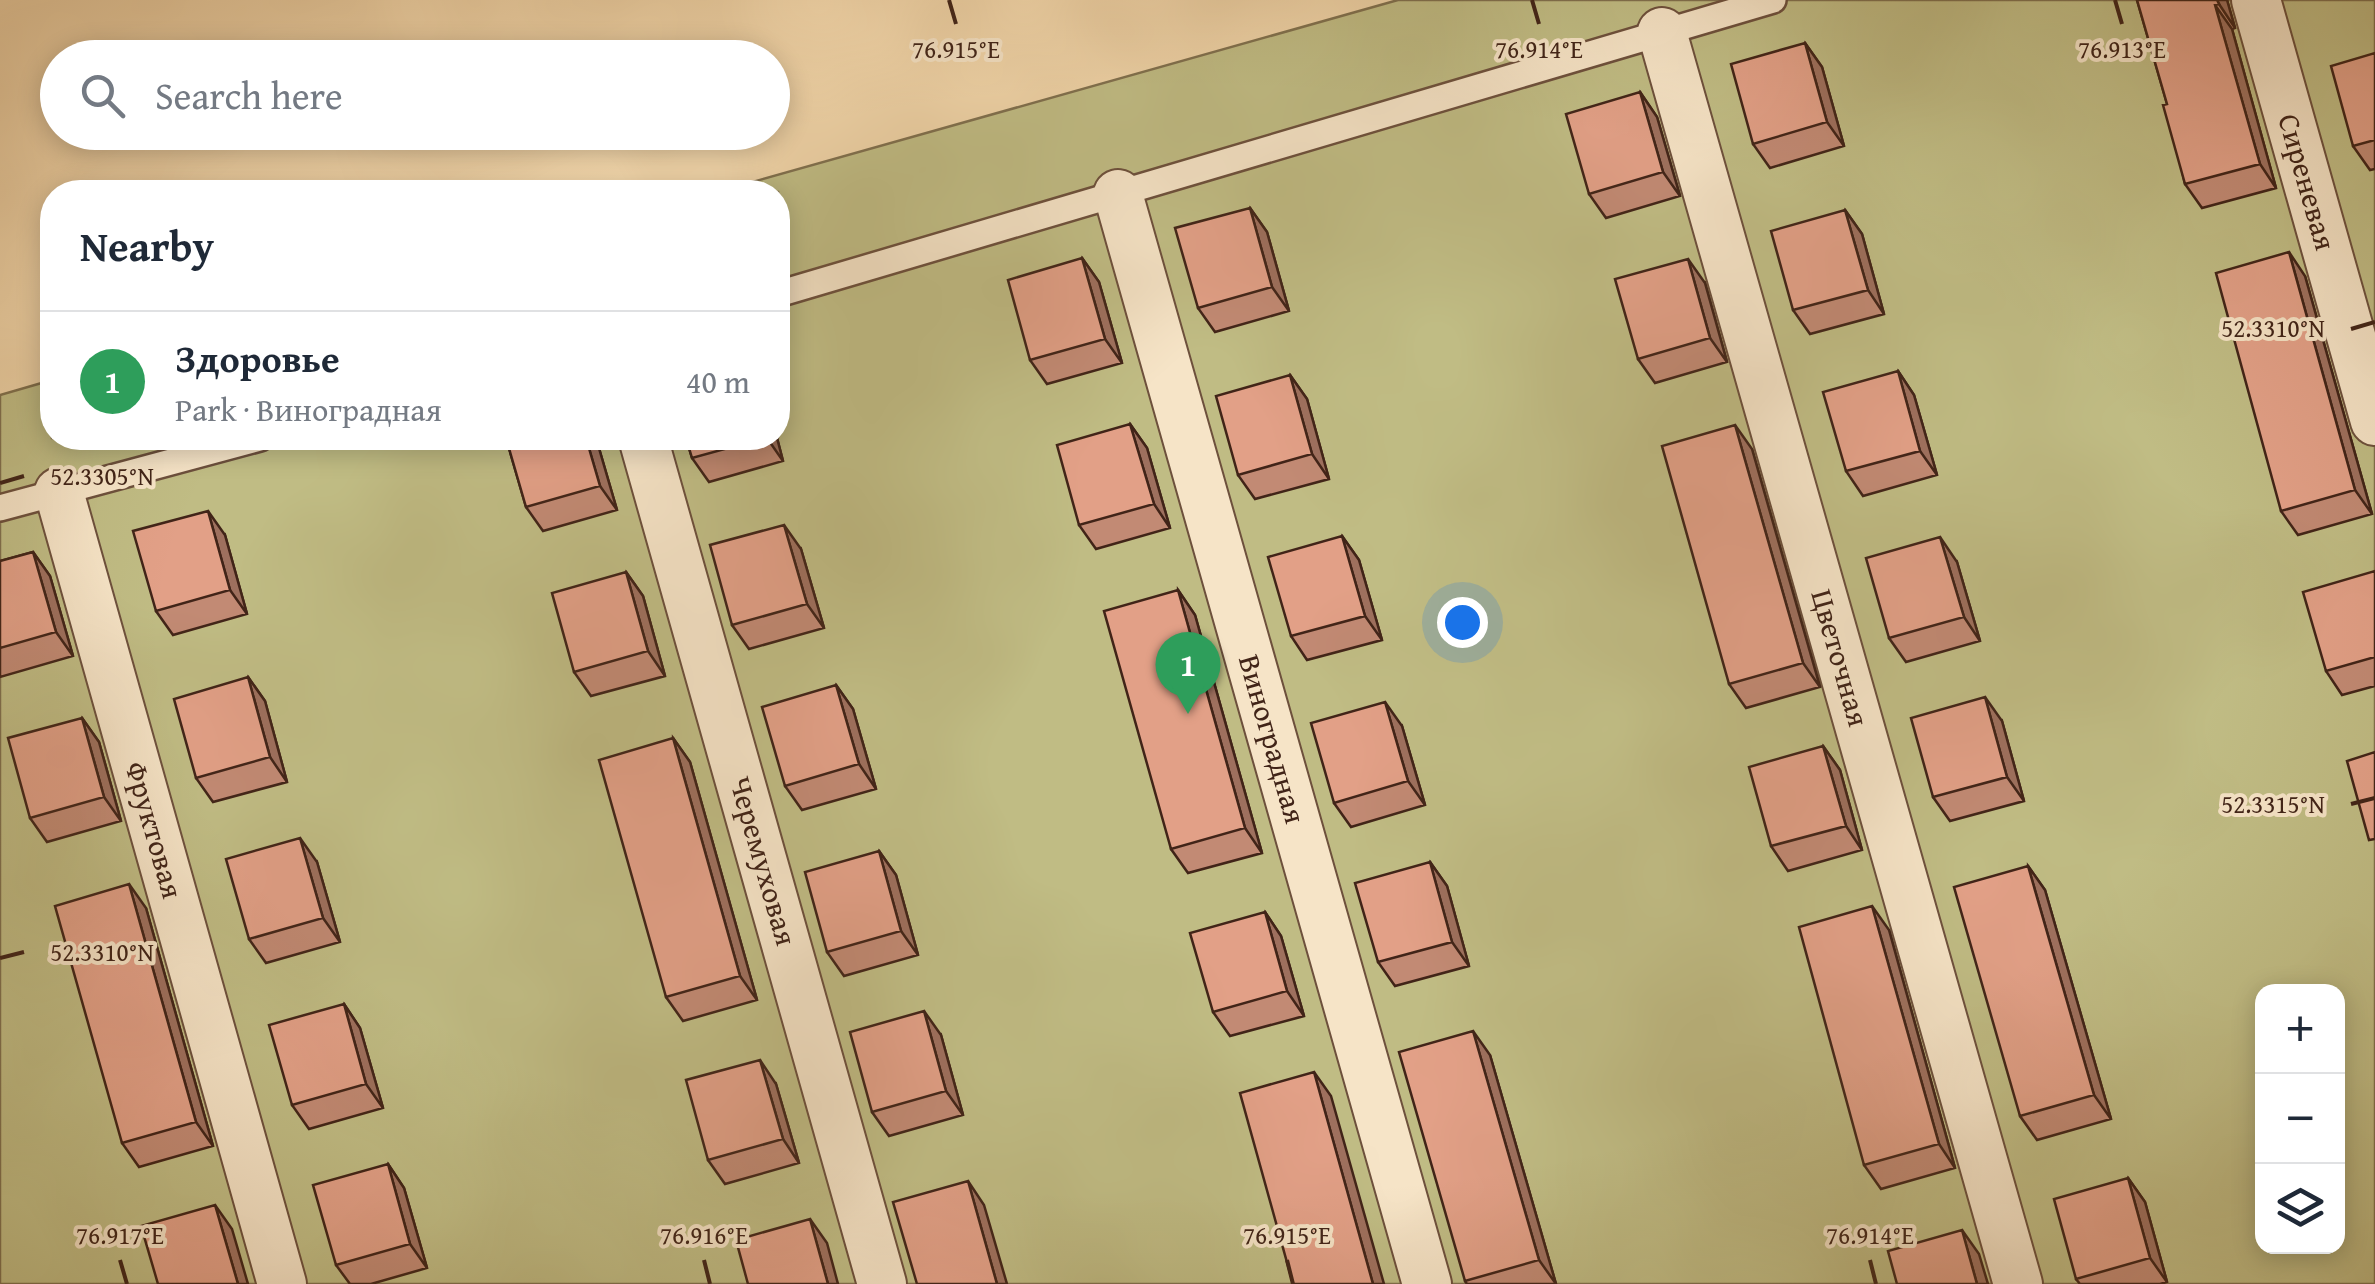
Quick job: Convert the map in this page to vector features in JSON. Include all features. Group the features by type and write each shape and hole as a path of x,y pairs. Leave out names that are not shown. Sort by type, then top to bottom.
{"street":[{"name":"Сиреневая","path":"2256,0 2375,421"},
{"name":"Цветочная","path":"1662,32 2018,1284"},
{"name":"Виноградная","path":"1118,194 1427,1284"},
{"name":"Черемуховая","path":"646,450 882,1284"},
{"name":"Фруктовая","path":"58,492 282,1284"}],"lane":[{"path":"790,290 1773,0"},
{"path":"0,508 215,450"}],"shaded area":[{"path":"1398,0 2375,0 2375,1284 0,1284 0,395 40,383 40,450 790,450 790,180 760,180"}],"building":[{"path":"2137,0 2217,0 2219,4 2215,5 2260,164 2185,184"},
{"path":"1805,43 1827,122 1753,144 1731,64"},
{"path":"2375,53 2375,140 2353,146 2331,66"},
{"path":"1640,92 1663,172 1589,194 1566,114"},
{"path":"1250,208 1272,287 1198,308 1175,228"},
{"path":"1845,210 1868,290 1793,310 1771,231"},
{"path":"2289,252 2355,490 2281,511 2216,273"},
{"path":"1082,258 1105,339 1030,360 1008,280"},
{"path":"1688,259 1710,338 1638,359 1615,279"},
{"path":"1898,371 1920,451 1846,471 1823,392"},
{"path":"1290,375 1312,454 1238,475 1216,396"},
{"path":"1130,424 1154,504 1079,525 1057,445"},
{"path":"1735,425 1803,663 1729,684 1662,446"},
{"path":"509,450 590,450 600,486 526,507"},
{"path":"690,450 721,450 692,458"},
{"path":"208,511 230,590 156,611 133,531"},
{"path":"784,525 807,604 732,625 710,545"},
{"path":"1342,536 1365,616 1291,636 1268,557"},
{"path":"1940,537 1964,617 1889,638 1866,558"},
{"path":"33,552 56,632 0,648 0,561"},
{"path":"2375,571 2375,657 2326,671 2303,592"},
{"path":"626,572 648,651 574,672 552,593"},
{"path":"1178,590 1245,828 1171,849 1104,611"},
{"path":"248,677 270,757 196,778 174,699"},
{"path":"836,685 859,764 785,786 762,707"},
{"path":"1985,697 2007,777 1933,797 1911,718"},
{"path":"1385,702 1408,781 1334,803 1311,723"},
{"path":"82,718 104,797 30,818 8,738"},
{"path":"673,738 740,976 666,997 599,760"},
{"path":"1823,746 1846,826 1771,846 1749,767"},
{"path":"2375,752 2375,839 2369,840 2347,761"},
{"path":"300,838 323,918 249,939 226,859"},
{"path":"879,851 901,931 827,952 805,872"},
{"path":"1430,862 1452,942 1378,962 1355,883"},
{"path":"2028,866 2094,1095 2020,1116 1954,887"},
{"path":"129,884 196,1122 122,1143 55,906"},
{"path":"1872,906 1939,1144 1864,1165 1799,927"},
{"path":"1265,912 1287,991 1213,1012 1190,933"},
{"path":"344,1004 366,1084 292,1105 269,1025"},
{"path":"924,1011 946,1091 872,1112 850,1032"},
{"path":"1473,1031 1539,1260 1465,1281 1399,1052"},
{"path":"760,1060 783,1139 708,1160 686,1080"},
{"path":"1314,1072 1373,1284 1293,1284 1240,1093"},
{"path":"388,1164 410,1244 336,1265 313,1185"},
{"path":"2128,1178 2150,1258 2076,1279 2054,1199"},
{"path":"968,1181 997,1284 917,1284 893,1202"},
{"path":"215,1205 238,1284 158,1284 141,1226"},
{"path":"810,1219 828,1284 748,1284 736,1240"},
{"path":"1962,1230 1977,1284 1897,1284 1888,1251"}],"place":[{"name":"Здоровье","path":"1188,714"}]}
